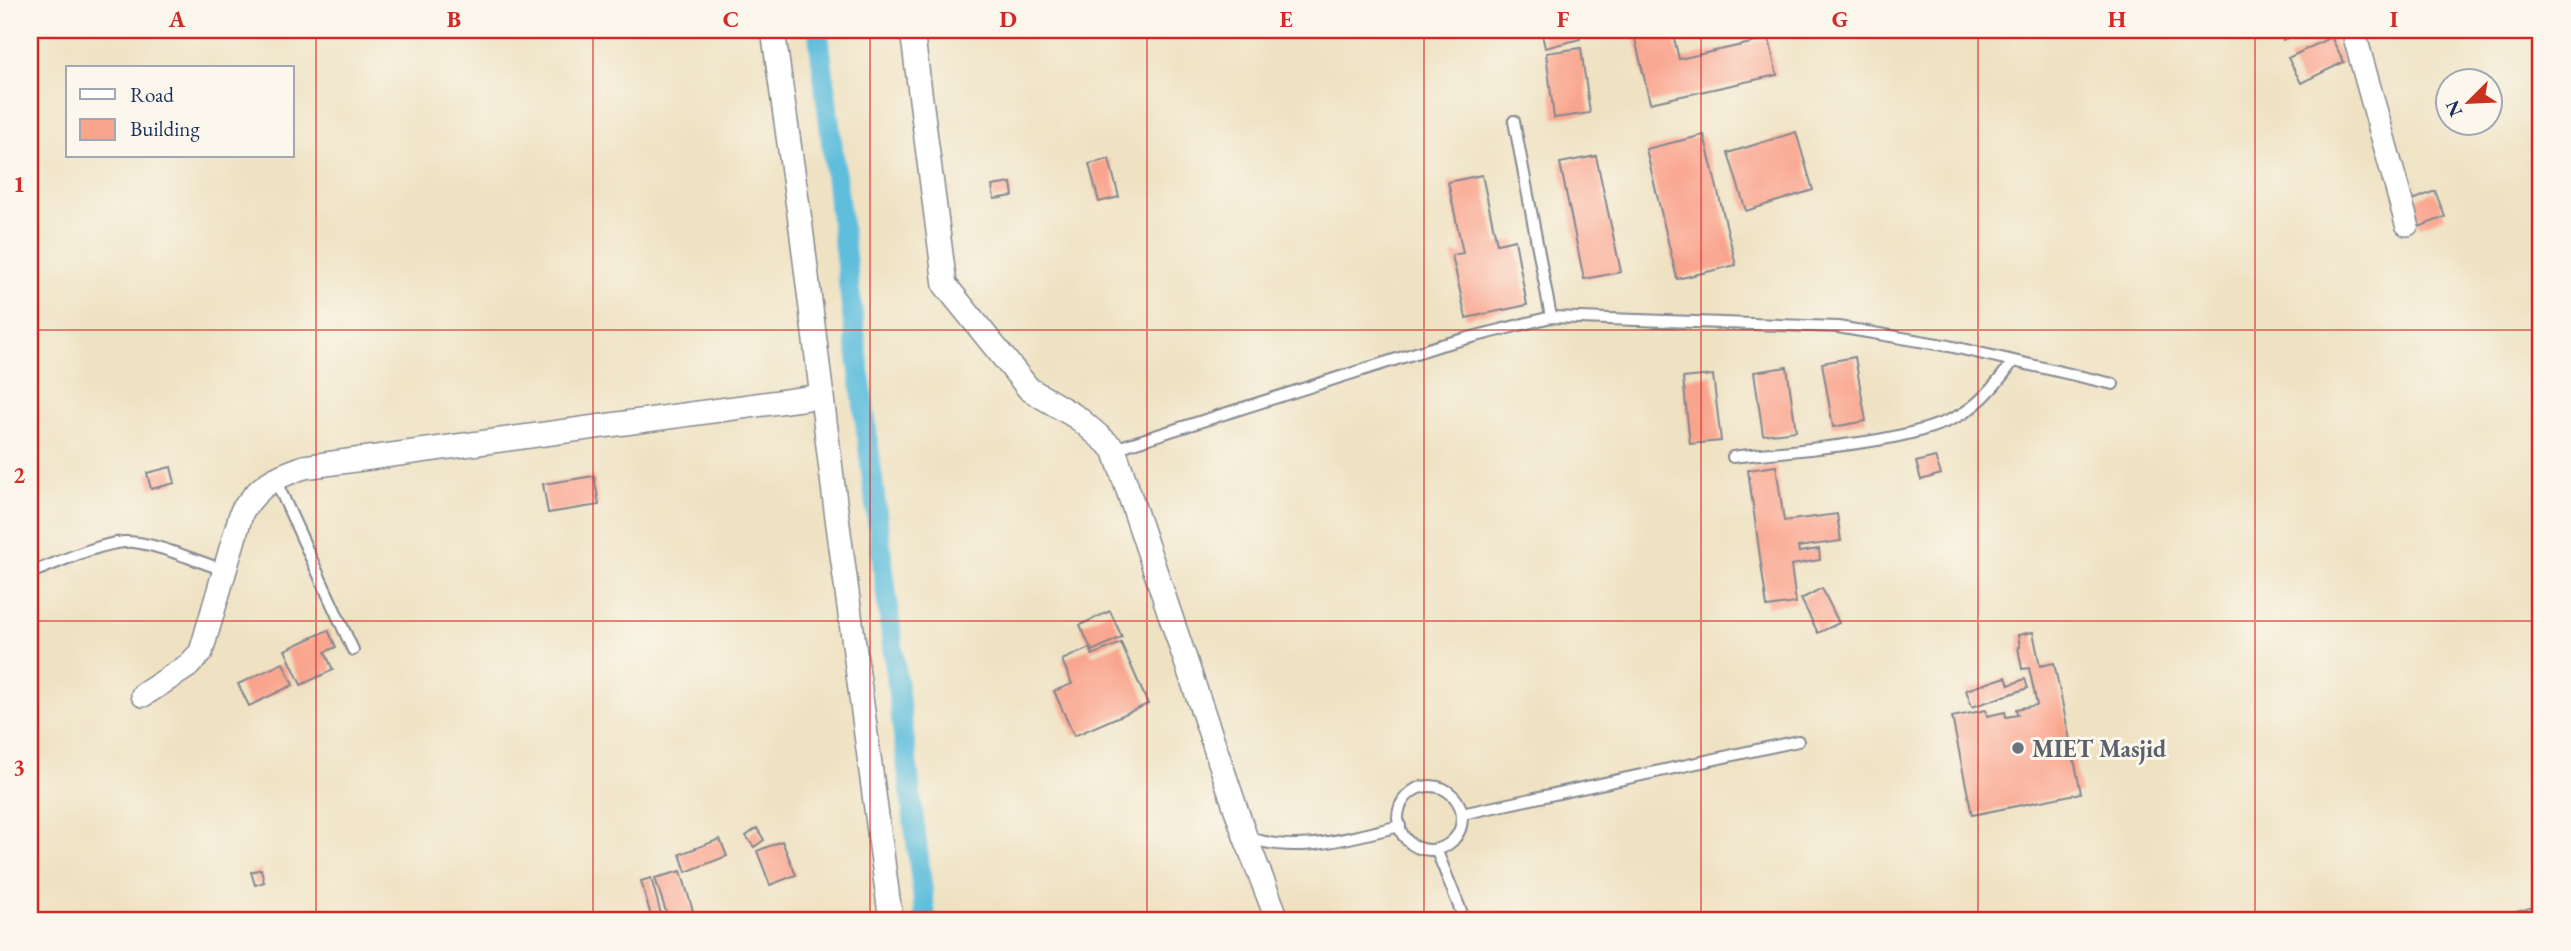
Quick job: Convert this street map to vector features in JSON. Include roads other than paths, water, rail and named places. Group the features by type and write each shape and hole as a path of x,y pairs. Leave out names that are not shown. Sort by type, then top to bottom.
{"street":[{"path":"773,30 891,921"},
{"path":"912,30 946,285 1029,389 1078,418 1114,449 1245,836 1279,921"},
{"path":"2353,30 2407,224"},
{"path":"143,695 188,666 201,652 242,511 256,492 274,477 304,467 822,396"}],"lane":[{"path":"1514,121 1551,317"},
{"path":"1114,449 1441,345 1551,317 1838,327 1949,346 2113,384"},
{"path":"1733,457 1890,438 1931,427 1965,412 2000,381 2012,361"},
{"path":"274,477 353,650"},
{"path":"30,573 108,545 126,542 142,543 224,570"},
{"path":"1462,814 1798,741"},
{"path":"1429,785 1449,791 1456,799 1462,814 1460,829 1455,838 1447,846 1436,849 1415,846 1407,839 1400,826 1399,810 1403,800 1419,787 1429,785"},
{"path":"1245,836 1277,846 1297,846 1400,826"},
{"path":"1436,849 1465,921"},
{"path":"2507,921 2541,911"}],"waterway":[{"path":"818,30 926,921"}],"place":[{"name":"MIET Masjid","path":"2018,748"}]}
